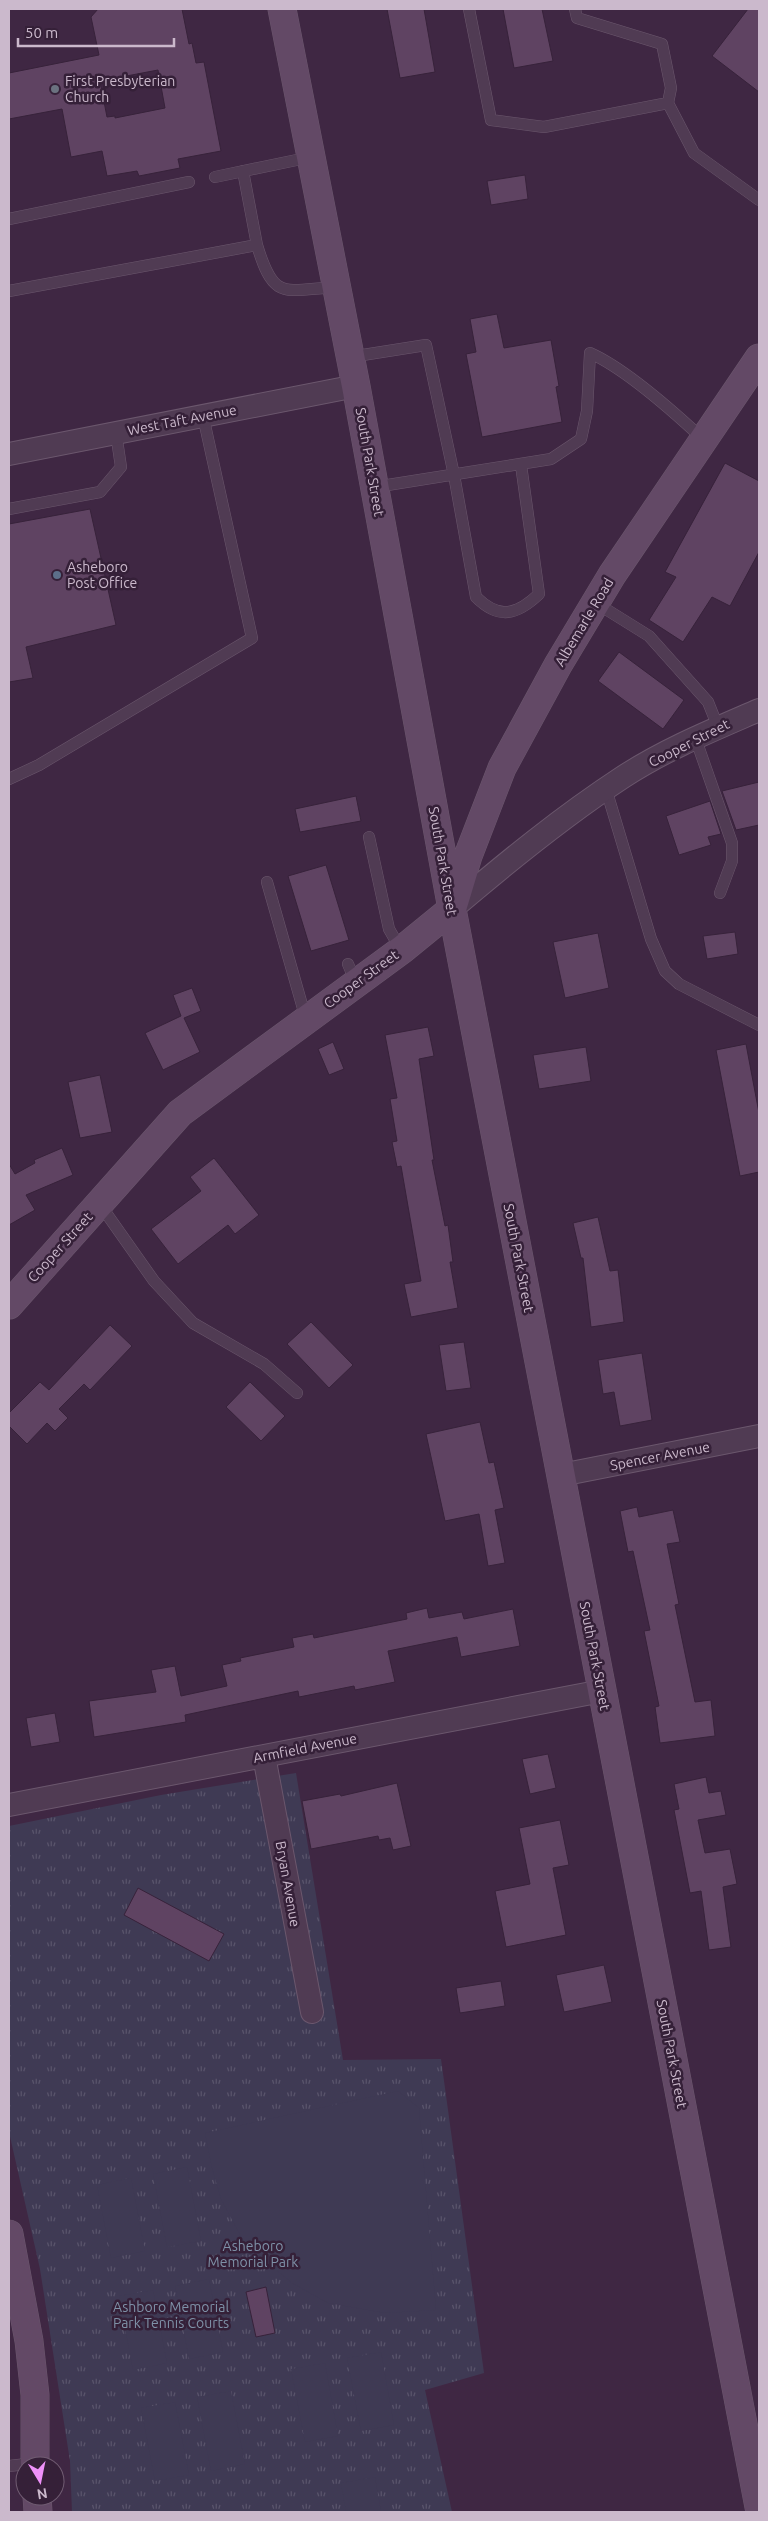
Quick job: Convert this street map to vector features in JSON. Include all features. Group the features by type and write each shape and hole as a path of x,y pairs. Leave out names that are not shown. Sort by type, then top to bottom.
{"main road":[{"name":"South Park Street","path":"282,9 356,386 452,909 759,2508"},
{"name":"Albemarle Road","path":"452,909 468,856 502,768 558,665 596,602 759,358"},
{"name":"Cooper Street","path":"9,1305 180,1113 306,1019 352,973 401,950 452,909"},
{"path":"9,2234 29,2341 34,2395 27,2456"}],"street":[{"name":"West Taft Avenue","path":"9,454 356,386"},
{"name":"Cooper Street","path":"452,909 543,833 625,776 695,737 759,710"},
{"name":"Spencer Avenue","path":"560,1476 759,1436"},
{"name":"Armfield Avenue","path":"9,1805 602,1691"},
{"name":"Bryan Avenue","path":"264,1756 312,2012"}],"lane":[{"path":"469,9 491,120 544,127 668,103"},
{"path":"575,9 577,18 662,44 671,88 668,103 694,153 759,200"},
{"path":"215,177 312,157"},
{"path":"243,171 257,245 264,267 272,283 283,290 337,287"},
{"path":"9,220 189,182"},
{"path":"9,291 257,245"},
{"path":"350,357 426,345 454,476 476,597 486,607 505,612 524,608 539,594 520,464"},
{"path":"374,488 551,460 581,439 587,411 590,353 605,359 678,416 704,440"},
{"path":"9,779 39,765 252,638 203,416"},
{"path":"9,509 100,492 121,467 116,433"},
{"path":"596,602 649,636 708,702 718,727"},
{"path":"695,737 732,843 732,861 720,893"},
{"path":"606,789 650,939 666,972 680,984 759,1025"},
{"path":"369,837 389,929 401,950"},
{"path":"267,882 306,1019"},
{"path":"99,1203 154,1281 194,1323 264,1364 297,1393"}],"green space":[{"name":"Asheboro Memorial Park","path":"296,1773 343,2060 441,2059 484,2373 425,2390 452,2512 72,2512 70,2461 40,2269 9,2132 9,1826 161,1795"},
{"path":"398,2091 419,2108 436,2310 385,2313 328,2303 292,2283 245,2244 221,2199 205,2133"},
{"path":"187,2167 201,2241 167,2247 153,2174"},
{"path":"131,2178 145,2251 111,2258 97,2185"},
{"path":"209,2279 223,2352 189,2359 175,2286"},
{"path":"153,2290 167,2363 133,2370 119,2296"},
{"path":"381,2352 394,2425 361,2431 347,2358"},
{"path":"325,2363 338,2436 305,2442 291,2369"},
{"path":"231,2391 245,2464 211,2471 197,2397"},
{"path":"175,2402 189,2475 155,2481 141,2408"},
{"path":"375,2477 381,2512 346,2512 341,2483"}],"building":[{"name":"First Presbyterian Church","path":"98,9 182,9 189,44 192,43 196,63 204,62 221,151 178,159 180,168 139,176 137,171 107,176 102,151 71,157 62,109 9,119 9,73 99,55 91,17","holes":["158,70 165,108 115,118 115,116 107,117 100,81"]},
{"path":"387,9 424,9 435,72 400,78"},
{"path":"503,9 542,9 553,61 514,68"},
{"path":"748,9 759,9 759,92 712,56"},
{"path":"525,175 528,199 491,205 487,181"},
{"path":"497,314 504,348 551,340 559,386 556,387 562,422 482,437 466,354 476,352 470,319"},
{"path":"725,463 759,481 759,552 730,606 712,597 683,642 649,620 676,577 665,572"},
{"name":"Asheboro Post Office","path":"90,509 116,625 26,647 33,678 9,682 9,524"},
{"path":"619,652 684,700 663,729 598,681"},
{"path":"759,782 759,825 736,830 722,791"},
{"path":"356,796 361,821 300,832 295,809"},
{"path":"710,801 721,834 708,837 711,845 679,855 666,816"},
{"path":"326,865 349,940 311,951 288,876"},
{"path":"735,932 738,954 707,959 703,936"},
{"path":"598,933 609,988 565,998 553,942"},
{"path":"192,988 201,1011 184,1018 200,1052 163,1070 145,1033 181,1016 173,995"},
{"path":"428,1027 434,1056 419,1059 434,1160 432,1160 445,1226 448,1225 453,1262 450,1262 458,1308 411,1317 404,1284 421,1281 401,1166 397,1167 392,1142 397,1141 390,1099 397,1098 385,1035"},
{"path":"333,1042 344,1069 329,1075 318,1049"},
{"path":"746,1044 759,1113 759,1172 740,1176 716,1050"},
{"path":"586,1047 591,1081 539,1089 533,1055"},
{"path":"100,1075 112,1132 80,1138 68,1082"},
{"path":"62,1148 73,1175 26,1195 35,1210 9,1225 9,1164 15,1174 35,1163 34,1160"},
{"path":"214,1158 259,1215 235,1234 228,1225 178,1264 151,1229 201,1191 190,1177"},
{"path":"598,1217 610,1271 618,1270 624,1322 591,1327 583,1258 581,1258 573,1223"},
{"path":"311,1322 353,1365 329,1388 287,1344"},
{"path":"110,1325 132,1346 90,1390 84,1384 59,1409 68,1418 55,1431 47,1423 27,1444 9,1426 9,1413 40,1382 49,1390"},
{"path":"464,1342 471,1388 446,1391 439,1345"},
{"path":"642,1353 652,1420 620,1426 614,1392 603,1394 598,1360"},
{"path":"250,1382 285,1416 261,1441 226,1407"},
{"path":"480,1422 489,1463 494,1462 504,1508 495,1510 505,1563 488,1566 479,1514 445,1521 426,1434"},
{"path":"637,1507 639,1517 673,1510 680,1542 667,1544 679,1604 675,1605 695,1702 711,1700 715,1736 660,1743 655,1707 659,1706 644,1631 650,1630 633,1551 628,1552 620,1511"},
{"path":"427,1608 429,1618 462,1612 464,1619 513,1609 520,1646 461,1657 457,1637 388,1651 395,1682 355,1690 354,1686 299,1697 298,1691 185,1715 186,1722 94,1737 89,1701 156,1692 151,1670 175,1666 181,1696 227,1686 222,1665 241,1661 240,1658 294,1647 292,1638 313,1634 314,1638 407,1619 406,1613"},
{"path":"55,1713 60,1742 31,1747 26,1718"},
{"path":"548,1754 556,1788 530,1794 522,1759"},
{"path":"706,1777 709,1793 721,1791 726,1815 698,1820 705,1853 730,1849 737,1884 723,1887 731,1947 709,1950 701,1891 690,1893 674,1810 679,1809 674,1784"},
{"path":"397,1783 411,1846 393,1850 390,1838 379,1840 378,1836 311,1849 302,1801 340,1794 341,1796"},
{"path":"560,1820 569,1865 553,1868 566,1935 506,1947 495,1891 530,1884 519,1828"},
{"path":"138,1888 224,1934 209,1961 124,1915"},
{"path":"604,1965 612,2002 564,2012 556,1975"},
{"path":"501,1981 505,2006 460,2013 456,1988"},
{"path":"266,2287 275,2333 256,2337 246,2292"}],"place":[{"name":"First Presbyterian Church","path":"55,89"},
{"name":"Asheboro Post Office","path":"57,575"}],"park label":[{"name":"Ashboro Memorial Park Tennis Courts","path":"171,2316"}]}
